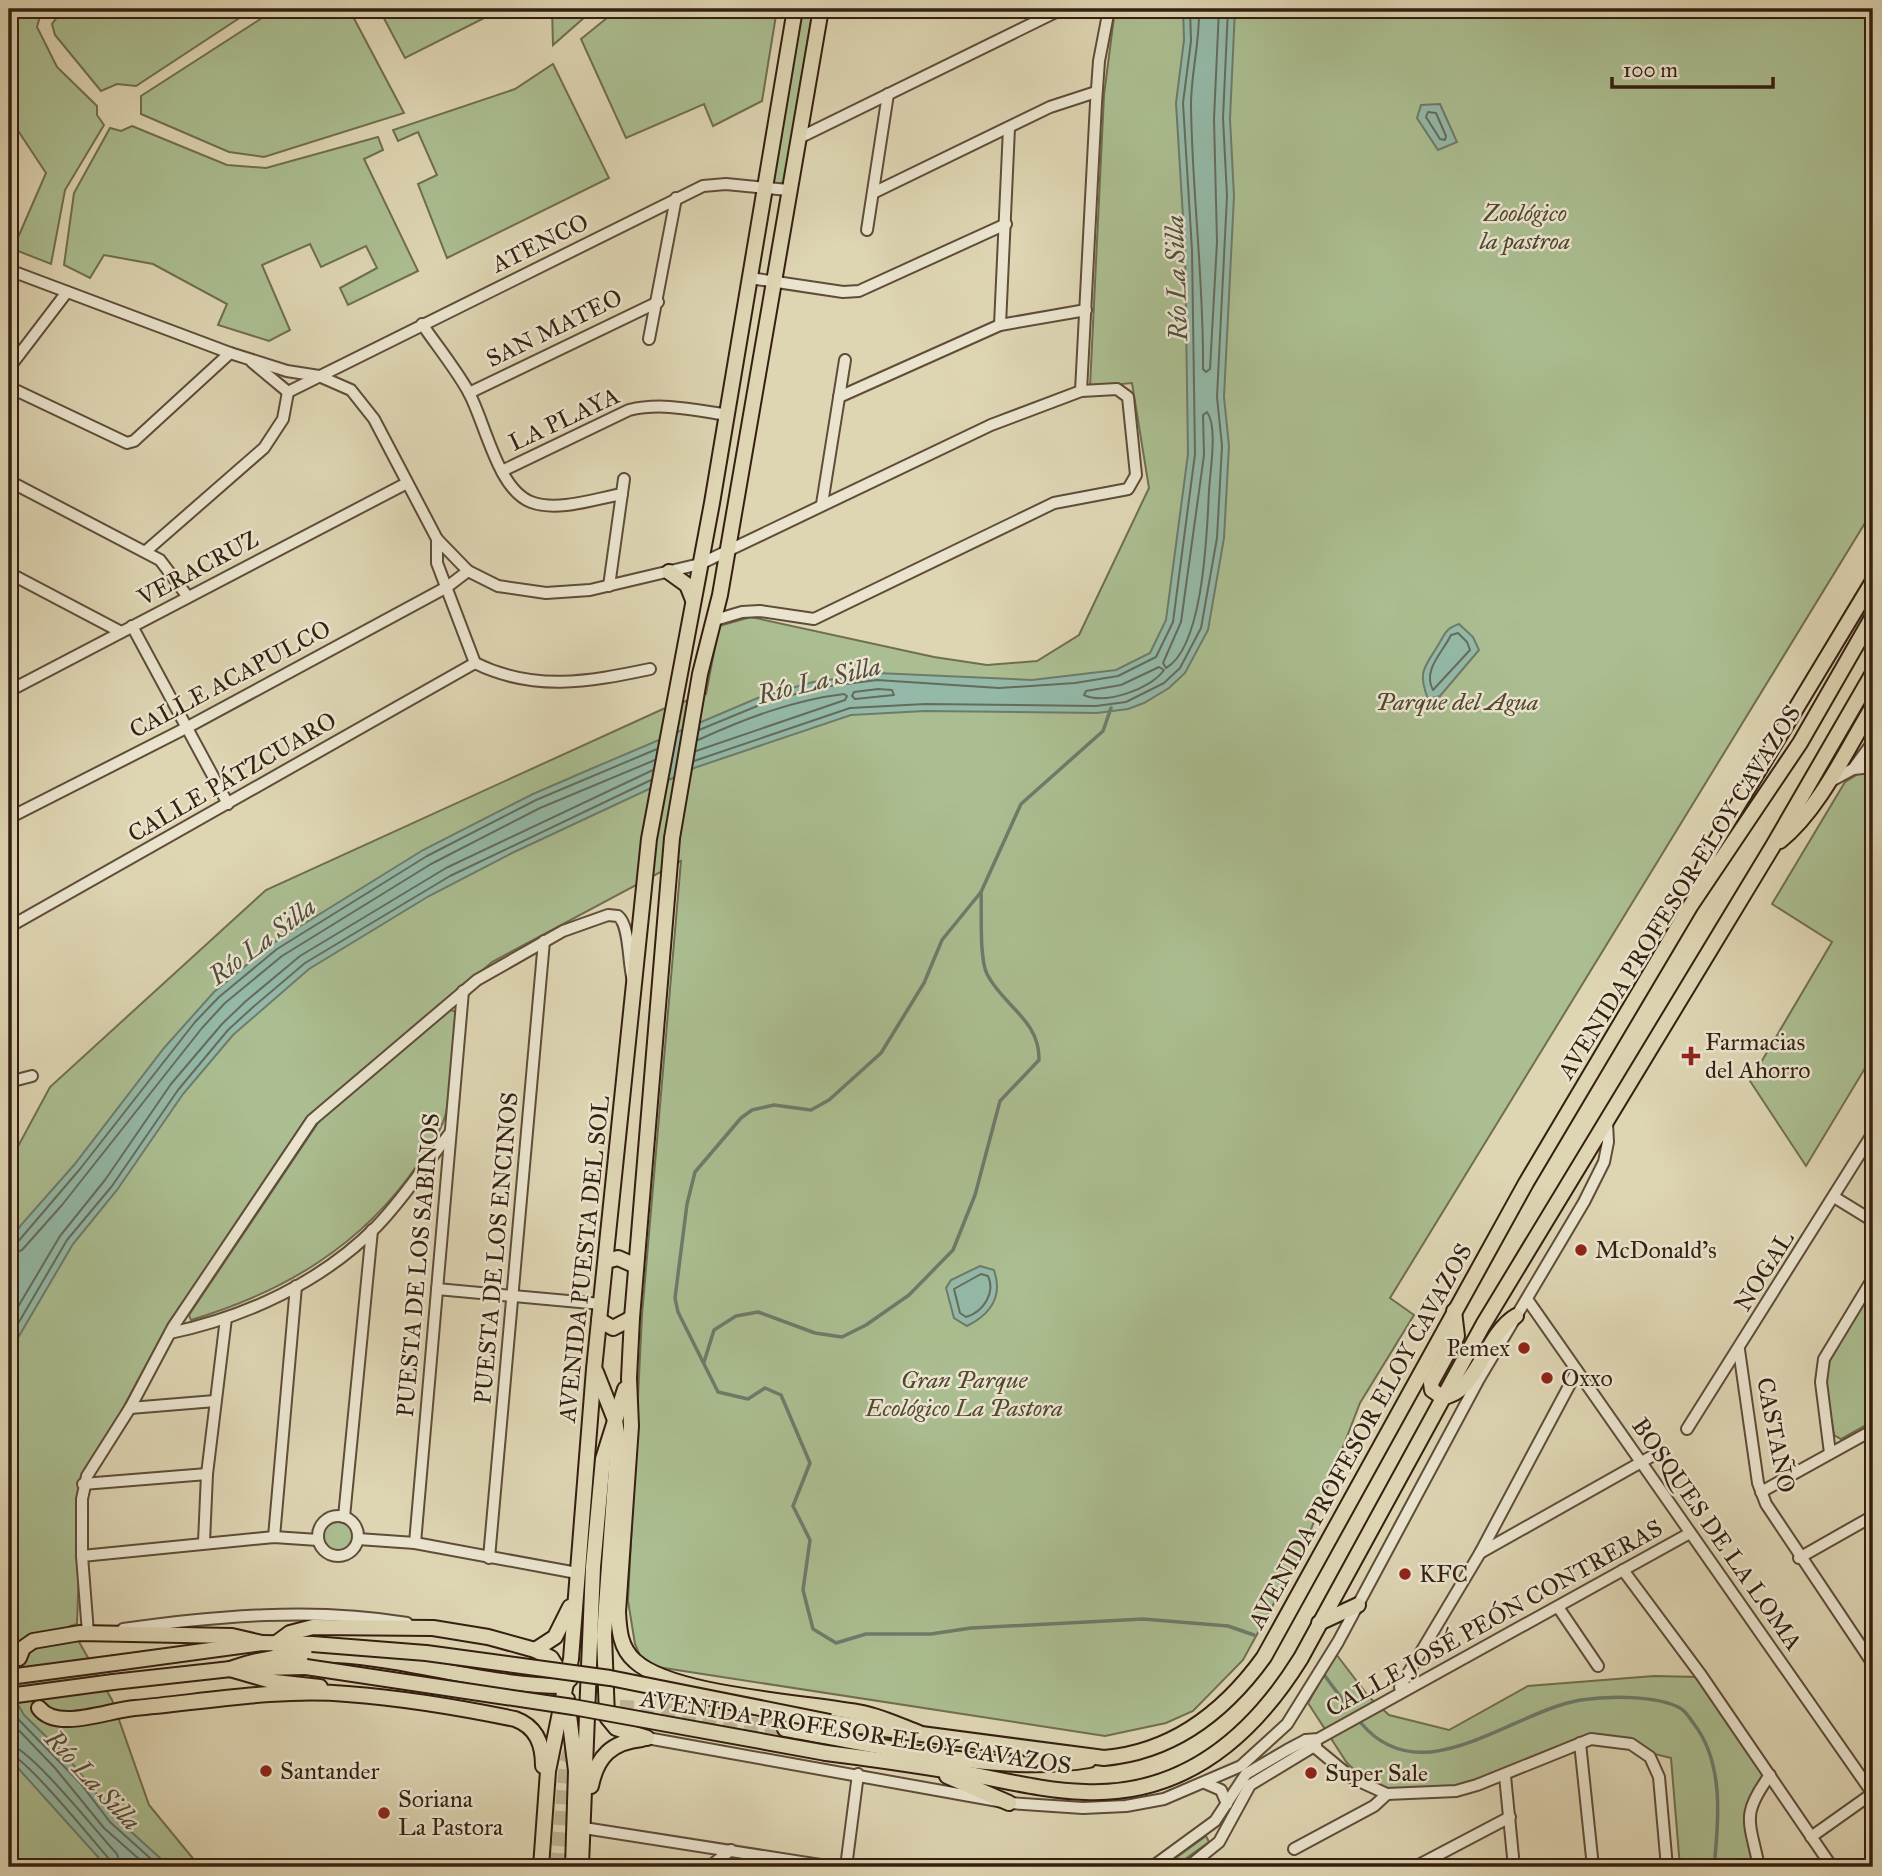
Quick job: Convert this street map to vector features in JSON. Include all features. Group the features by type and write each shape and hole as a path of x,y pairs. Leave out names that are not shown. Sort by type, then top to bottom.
{"main road":[{"path":"693,600 728,415 795,9"},
{"name":"AVENIDA PUESTA DEL SOL","path":"584,1821 593,1567 603,1459 629,1378 672,838 700,674 715,620 821,9"},
{"path":"669,572 687,585 693,600"},
{"path":"1691,905 1710,851 1873,582"},
{"name":"AVENIDA PUESTA DEL SOL","path":"566,1684 571,1658 594,1369 649,839 693,600"},
{"name":"AVENIDA PROFESOR ELOY CAVAZOS","path":"268,1643 426,1653 580,1674 830,1722 1104,1758 1138,1752 1183,1734 1220,1709 1247,1681 1301,1592 1454,1311 1691,905 1800,743 1873,616"},
{"path":"1773,846 1873,673"},
{"name":"AVENIDA PROFESOR ELOY CAVAZOS","path":"231,1669 306,1667 826,1753 923,1766 1054,1790 1122,1790 1192,1770 1226,1748 1266,1709 1286,1682 1442,1397 1773,846 1794,830 1873,706"},
{"path":"606,1261 618,1258 636,1266"},
{"path":"1454,1311 1458,1322 1457,1336 1431,1383 1432,1390 1442,1397 1454,1394 1465,1386 1495,1335 1516,1316"},
{"path":"599,1320 613,1328 632,1318"},
{"path":"594,1369 615,1420 618,1440 604,1635 607,1717 611,1726 647,1738"},
{"path":"629,1378 631,1426 618,1589 620,1634 634,1661 653,1672 692,1686 866,1714 919,1733"},
{"path":"535,1650 555,1637 575,1597"},
{"path":"1319,1623 1358,1605"},
{"path":"9,1677 268,1643 313,1627 433,1628 488,1637 535,1650 551,1658 566,1684 576,1770 573,1867"},
{"path":"19,1658 23,1648 43,1637 90,1633 232,1636 268,1643"},
{"path":"541,1867 548,1771 566,1684 591,1651"},
{"path":"9,1696 231,1669 269,1658 324,1655 388,1660 534,1684 566,1684"},
{"path":"231,1669 275,1682 329,1689 338,1694"},
{"path":"605,1690 621,1678 653,1672"},
{"path":"39,1708 48,1717 64,1721 116,1709 269,1696 338,1694 460,1709 524,1722 534,1731 543,1752 545,1814"},
{"path":"569,1721 586,1757"},
{"path":"785,1729 995,1762 1050,1765 1104,1758"},
{"path":"581,1867 584,1821 595,1772 607,1750 621,1742 647,1738"},
{"path":"548,1771 553,1761 560,1758 568,1760 576,1770"},
{"path":"923,1766 1009,1803"}],"street":[{"path":"797,139 1062,9"},
{"path":"1081,391 1097,92 1109,9"},
{"path":"873,193 1050,107 1097,92"},
{"path":"867,230 888,94"},
{"path":"1000,326 1009,128"},
{"name":"ATENCO","path":"288,392 703,186 726,184 788,190"},
{"path":"649,339 676,198"},
{"path":"750,278 843,292 859,291 1006,224"},
{"path":"9,270 230,353 287,371 319,376 340,383 363,402 437,538 468,571 498,586 546,593 570,593 609,586 700,564 991,425 1081,391 1124,391 1128,397 1136,475 1133,484 1122,492 1054,503 814,619 760,611 742,612 715,620"},
{"path":"9,368 67,292"},
{"name":"SAN MATEO","path":"469,393 658,302"},
{"path":"839,397 1000,326 1086,310"},
{"path":"422,324 469,393 502,471 522,497 540,505 562,505 622,494"},
{"path":"9,387 120,441 131,443 230,353"},
{"path":"146,551 264,448 283,419 288,392 247,358"},
{"path":"822,504 845,360"},
{"name":"LA PLAYA","path":"502,471 628,410 660,405 728,415"},
{"path":"609,586 624,479"},
{"path":"9,481 160,560 188,597"},
{"name":"VERACRUZ","path":"9,691 407,483"},
{"path":"437,538 435,557 475,663 527,682 569,682 650,669"},
{"name":"CALLE ACAPULCO","path":"9,818 447,587 468,571"},
{"path":"9,573 121,632"},
{"path":"132,626 228,804"},
{"name":"CALLE PÁTZCUARO","path":"9,927 475,663"},
{"path":"1824,786 1853,769 1873,742"},
{"path":"1853,769 1873,767"},
{"path":"433,1628 386,1620 244,1616 178,1621 90,1633 82,1556 83,1484 130,1408 170,1333 318,1113 463,991 544,941 591,920 618,916 626,925 628,964 634,986"},
{"name":"PUESTA DE LOS ENCINOS","path":"489,1558 544,941"},
{"name":"PUESTA DE LOS SABINOS","path":"415,1543 463,991"},
{"path":"9,1082 32,1076"},
{"path":"647,1738 1009,1803 1083,1808 1126,1806 1164,1799 1241,1766 1275,1738 1300,1706 1358,1605 1479,1379 1604,1163 1608,1142 1607,1123"},
{"path":"170,1333 226,1318 296,1286 335,1262 372,1230 403,1196 451,1131"},
{"name":"NOGAL","path":"1687,1429 1873,1133"},
{"path":"1834,1197 1873,1221"},
{"path":"344,1517 372,1230"},
{"path":"1829,1453 1821,1382 1824,1359 1873,1278"},
{"path":"274,1537 296,1286"},
{"path":"437,1289 601,1304"},
{"name":"BOSQUES DE LA LOMA","path":"1527,1299 1873,1794"},
{"path":"204,1542 207,1474 226,1318"},
{"name":"CASTAÑO","path":"1739,1350 1761,1492 1799,1558 1873,1664"},
{"path":"1401,1691 1400,1687 1480,1553 1577,1371"},
{"path":"130,1408 215,1401"},
{"path":"1761,1492 1873,1430"},
{"path":"1480,1553 1661,1451"},
{"path":"83,1484 207,1474"},
{"path":"1799,1558 1873,1516"},
{"path":"332,1517 344,1517 354,1523 358,1539 353,1550 337,1556 326,1552 318,1540 322,1523 332,1517"},
{"name":"CALLE JOSÉ PEÓN CONTRERAS","path":"1188,1867 1219,1842 1250,1785 1313,1743 1401,1691 1690,1533"},
{"path":"82,1556 274,1537 318,1540"},
{"path":"358,1539 415,1543 577,1573"},
{"path":"1623,1570 1701,1675 1832,1867"},
{"path":"1558,1607 1598,1666"},
{"path":"1275,1738 1279,1748 1287,1750"},
{"path":"1313,1743 1352,1778 1387,1794 1456,1791 1505,1776 1580,1742 1591,1740 1631,1744 1650,1757 1659,1777 1667,1867"},
{"path":"1580,1742 1593,1867"},
{"name":"CALLE JOSÉ PEÓN CONTRERAS","path":"1152,1867 1206,1828 1227,1804 1246,1774 1287,1750 1313,1743"},
{"path":"846,1867 858,1774"},
{"path":"1759,1867 1749,1813 1752,1800 1770,1775"},
{"path":"1505,1776 1514,1867"},
{"path":"1205,1783 1221,1790 1227,1804"},
{"path":"1294,1849 1374,1806 1387,1794"},
{"path":"1811,1837 1873,1794"},
{"path":"1415,1867 1510,1817"},
{"path":"584,1821 833,1867"},
{"path":"1206,1828 1219,1842"},
{"path":"709,1867 731,1850"}],"green space":[{"path":"24,9 42,9 37,27 57,67 97,106 97,115 104,125 65,190 51,264 13,249 46,173 9,117 9,19"},
{"path":"63,9 244,9 247,13 136,86 117,84 101,91 55,35 52,24"},
{"path":"276,9 349,9 404,113 264,157 229,152 141,114 141,96"},
{"path":"379,9 502,9 405,58"},
{"path":"552,9 594,9 553,45"},
{"path":"618,9 777,9 762,101 713,126 704,104 626,138 581,39"},
{"path":"796,9 813,9 784,182 777,185 769,179"},
{"path":"1115,9 1873,9 1873,510 1390,1298 1414,1315 1360,1403 1303,1550 1243,1660 1193,1711 1166,1723 1105,1736 651,1666 640,1656 635,1644 628,1601 642,1315 681,861 492,962 319,1110 168,1324 82,1485 77,1624 70,1626 112,1700 149,1805 200,1867 9,1867 9,1163 50,1087 266,890 663,709 706,694 719,626 751,617 934,657 987,665 1037,661 1079,635 1149,488 1132,383 1090,387 1104,95"},
{"path":"553,64 609,178 447,258 418,184 437,175 418,132 398,141 393,130 515,89"},
{"path":"132,126 227,165 266,168 378,137 383,150 364,159 418,271 348,305 340,288 377,268 366,246 321,267 310,244 262,265 290,330 269,341 218,325 227,304 153,264 104,255 90,278 64,265 74,193 110,128 121,131"},
{"path":"1873,772 1873,1055 1806,1166 1750,1081 1832,942 1772,904 1845,782 1860,773"},
{"path":"449,1009 456,1012 446,1113 434,1139 396,1193 346,1242 289,1280 225,1309 191,1320 189,1315 324,1114"},
{"path":"1873,1285 1873,1421 1841,1439 1834,1435 1825,1383 1829,1358"},
{"path":"338,1519 350,1524 355,1536 350,1548 338,1553 326,1548 321,1536 326,1524"},
{"path":"1336,1654 1369,1697 1389,1715 1449,1730 1528,1686 1654,1676 1699,1677 1767,1775 1748,1810 1754,1867 1680,1867 1671,1758 1588,1737 1456,1788 1388,1791 1361,1776 1347,1763 1308,1703"},
{"path":"1206,1836 1209,1842 1174,1867 1163,1867"}],"water":[{"path":"1183,9 1235,9 1230,119 1234,196 1224,397 1229,446 1224,538 1208,630 1185,673 1169,688 1144,703 1128,709 1097,713 925,711 851,715 694,768 512,853 429,896 309,969 233,1035 183,1094 117,1190 73,1244 9,1353 9,1243 21,1225 74,1165 164,1048 214,992 273,943 423,850 533,794 586,771 760,697 813,682 877,673 1032,680 1116,670 1150,653 1166,620 1188,454 1185,250 1176,103 1184,40"},
{"path":"1440,104 1457,142 1438,150 1417,118 1421,105"},
{"path":"1459,624 1473,637 1479,650 1440,696 1428,699 1423,683 1425,666 1445,633"},
{"path":"980,1266 994,1270 996,1296 983,1316 967,1326 954,1318 946,1288 951,1280"},
{"path":"9,1689 24,1715 67,1757 116,1818 170,1867 107,1867 9,1758"}],"waterway":[{"path":"1111,708 1103,731 1021,804 981,892 942,940 924,983 881,1053 829,1100 811,1110 774,1105 752,1110 741,1118 695,1172 687,1204 675,1298 678,1312 718,1392 748,1399 765,1388 781,1395 810,1463 793,1506 810,1540 803,1590 813,1629 836,1643 866,1634 931,1634 971,1628 1143,1619 1228,1626 1254,1635"},
{"path":"704,1362 714,1330 736,1316 758,1312 815,1333 842,1337 866,1325 909,1295 953,1250 975,1195 1000,1101 1039,1060 1034,1034 994,985 984,966 981,892"},
{"path":"1325,1676 1345,1703"},
{"path":"1361,1723 1385,1743 1411,1752 1439,1751 1468,1743 1554,1707 1581,1700 1632,1698 1670,1704 1688,1715 1704,1739 1715,1774 1718,1811 1714,1867"}],"tunnel":[{"path":"19,1658 39,1708"},
{"path":"601,1716 619,1707 652,1708 785,1729"},
{"path":"557,1867 566,1763 573,1744"}],"place":[{"name":"Farmacias del Ahorro","path":"1691,1056"},
{"name":"McDonald's","path":"1581,1250"},
{"name":"Pemex","path":"1524,1348"},
{"name":"Oxxo","path":"1547,1378"},
{"name":"KFC","path":"1405,1574"},
{"name":"Santander","path":"266,1771"},
{"name":"Super Sale","path":"1311,1773"},
{"name":"Soriana La Pastora","path":"384,1813"}],"park label":[{"name":"Zoológico la pastroa","path":"1525,227"},
{"name":"Parque del Agua","path":"1457,702"},
{"name":"Gran Parque Ecológico La Pastora","path":"964,1394"}],"water label":[{"name":"Río La Silla","path":"1176,278"},
{"name":"Río La Silla","path":"819,680"},
{"name":"Río La Silla","path":"262,941"},
{"name":"Río La Silla","path":"93,1780"}]}
